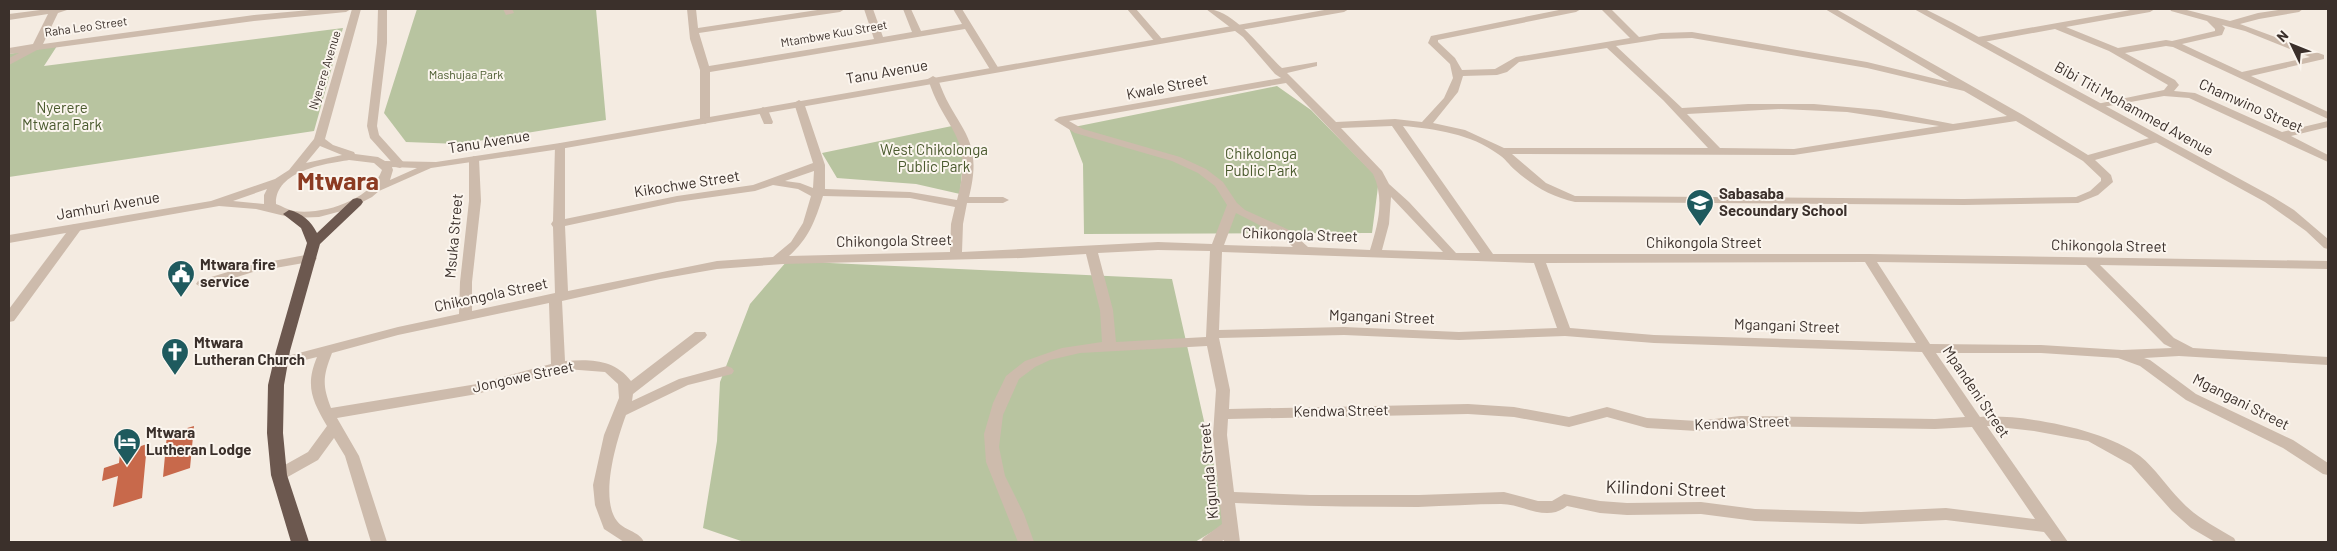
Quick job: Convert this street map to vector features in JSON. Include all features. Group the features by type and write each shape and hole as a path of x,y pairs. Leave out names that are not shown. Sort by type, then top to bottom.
{"highway":[{"path":"300,542 279,475 274,433 276,385 313,250 327,228 357,202"},
{"path":"284,213 302,220 311,231 313,250"}],"street":[{"path":"9,17 60,9"},
{"path":"9,62 37,46 60,9"},
{"name":"Raha Leo Street","path":"9,51 288,11 346,9"},
{"name":"Nyerere Avenue","path":"319,140 356,9"},
{"path":"382,9 382,43 372,126 374,136 400,165"},
{"path":"691,9 694,31 705,70 705,121"},
{"path":"694,31 840,9"},
{"path":"868,9 879,39"},
{"path":"907,9 917,33"},
{"path":"958,9 994,69"},
{"path":"1131,9 1159,40"},
{"path":"1210,9 1237,27 1278,72 1334,125 1378,173 1386,187 1405,204 1453,256"},
{"name":"Tanu Avenue","path":"436,165 560,146 933,79 1344,9"},
{"path":"1426,124 1445,104 1458,81 1459,73 1454,64 1433,43 1434,38 1576,9"},
{"path":"1606,9 1637,40"},
{"path":"1334,125 1395,122 1426,124 1468,135 1502,151 1530,176 1554,193 1575,199 1964,202 2078,200 2094,193 2106,182 2106,177 2087,159 1976,91 1830,9"},
{"name":"Bibi Titi Mohammed Avenue","path":"1918,9 2101,106 2156,139 2278,205 2313,230 2328,245"},
{"path":"1978,40 2056,26 2110,12 2150,9"},
{"path":"2174,9 2260,33 2324,56"},
{"path":"2243,9 2258,16"},
{"path":"2230,24 2258,16 2299,9"},
{"path":"2112,50 2172,44 2219,33 2220,28 2209,18"},
{"name":"Mtambwe Kuu Street","path":"705,70 879,39 967,26"},
{"path":"2056,26 2112,50 2171,82 2174,85 2168,92"},
{"path":"1459,73 1498,74 1510,67 1516,60 1678,34 1703,36 1788,54 1867,65 1976,91"},
{"path":"2172,44 2243,75 2328,116"},
{"path":"1608,45 1679,111 1718,152"},
{"path":"2243,75 2324,56"},
{"path":"1278,72 1314,64"},
{"path":"933,79 935,88 966,144 969,162 968,183 956,232 956,256"},
{"name":"Kwale Street","path":"1233,205 1219,184 1193,167 1176,159 1079,131 1056,120 1288,80"},
{"name":"Chamwino Street","path":"2101,106 2168,92 2199,97 2328,159"},
{"path":"777,260 795,244 809,223 820,185 820,165 799,103"},
{"path":"1679,111 1780,106 1843,107 1957,127"},
{"path":"763,110 768,122"},
{"path":"1502,151 1794,152 2019,118"},
{"path":"1395,122 1489,257"},
{"path":"2281,135 2328,124"},
{"path":"2087,159 2156,139"},
{"path":"293,173 319,140 328,147 340,152 366,157 386,164 436,165"},
{"path":"558,367 558,326 555,315 559,297 557,224 561,176 560,146"},
{"path":"213,204 254,192 293,173 329,160 366,157"},
{"name":"Msuka Street","path":"465,316 466,282 475,201 474,159"},
{"path":"378,189 387,180 389,171 386,164"},
{"path":"213,204 256,206 284,213 310,214 334,210 357,202 378,189 436,165"},
{"name":"Kikochwe Street","path":"557,224 677,199 740,191 765,185 820,165"},
{"path":"282,180 272,189 268,198 270,206 284,213"},
{"path":"765,185 791,184 808,188 817,193 910,195 962,203 1003,200"},
{"path":"1374,254 1382,231 1386,187"},
{"name":"Jamhuri Avenue","path":"9,239 213,204"},
{"path":"1233,205 1250,217 1285,233 1305,251"},
{"name":"Kigunda Street","path":"1231,535 1220,435 1223,390 1213,338 1216,249 1233,205"},
{"path":"9,318 76,228"},
{"name":"Chikongola Street","path":"281,362 398,331 688,270 777,260 956,256 1091,251 1158,246 1538,259 1870,258 2091,263 2328,265"},
{"path":"202,284 277,263 313,250"},
{"path":"1091,251 1100,278 1108,319 1109,345"},
{"name":"Mpandeni Street","path":"1870,258 1976,423 2060,542"},
{"path":"1538,259 1565,332"},
{"path":"2091,263 2169,341 2200,354"},
{"name":"Mgangani Street","path":"1026,542 994,468 991,443 991,430 996,411 1011,380 1024,368 1080,349 1109,345 1213,338 1344,331 1459,336 1565,332 1654,339 2041,349 2119,354 2145,363 2191,397 2288,444 2328,470"},
{"path":"636,542 610,525 603,506 600,485 612,435 626,392 700,335"},
{"path":"328,349 318,371 317,390 352,456 379,542"},
{"path":"2119,354 2162,352 2328,361"},
{"name":"Jongowe Street","path":"332,421 477,388 558,367 594,365 609,368 625,382 626,392"},
{"path":"620,412 684,382 727,371"},
{"name":"Kendwa Street","path":"1221,414 1468,409 1514,412 1569,422 1607,412 1647,423 1697,426 1740,421 1935,424 1990,422 2059,430 2091,437 2136,461 2183,513 2210,533 2228,542"},
{"path":"279,475 313,456 332,421"},
{"name":"Kilindoni Street","path":"1226,497 1310,501 1419,501 1504,498 1538,507 1555,507 1564,500 1600,507 1634,510 1701,508 1755,515 1861,518 1946,514 2047,526"},
{"path":"1209,542 1231,535"}],"green space":[{"name":"Mashujaa Park","path":"417,9 596,9 606,120 460,144 406,142 384,113"},
{"name":"Nyerere Mtwara Park","path":"343,28 314,131 9,177 9,54 57,46 44,66"},
{"name":"Chikolonga Public Park","path":"1277,86 1311,110 1379,179 1372,233 1084,234 1083,164 1069,128"},
{"name":"West Chikolonga Public Park","path":"952,126 964,149 960,194 916,184 837,178 822,153"},
{"path":"787,261 1172,279 1227,523 1195,542 744,542 703,528 717,441 720,382 750,304"}],"building":[{"path":"194,426 190,468 163,477 167,434"},
{"path":"147,444 142,498 113,507 118,476 102,481 104,468 119,463 120,453"}],"place":[{"name":"Sabasaba Secoundary School","path":"1700,227"},
{"name":"Mtwara fire service","path":"181,298"},
{"name":"Mtwara Lutheran Church","path":"175,376"},
{"name":"Mtwara Lutheran Lodge","path":"127,466"}],"district":[{"name":"Mtwara","path":"338,181"}]}
